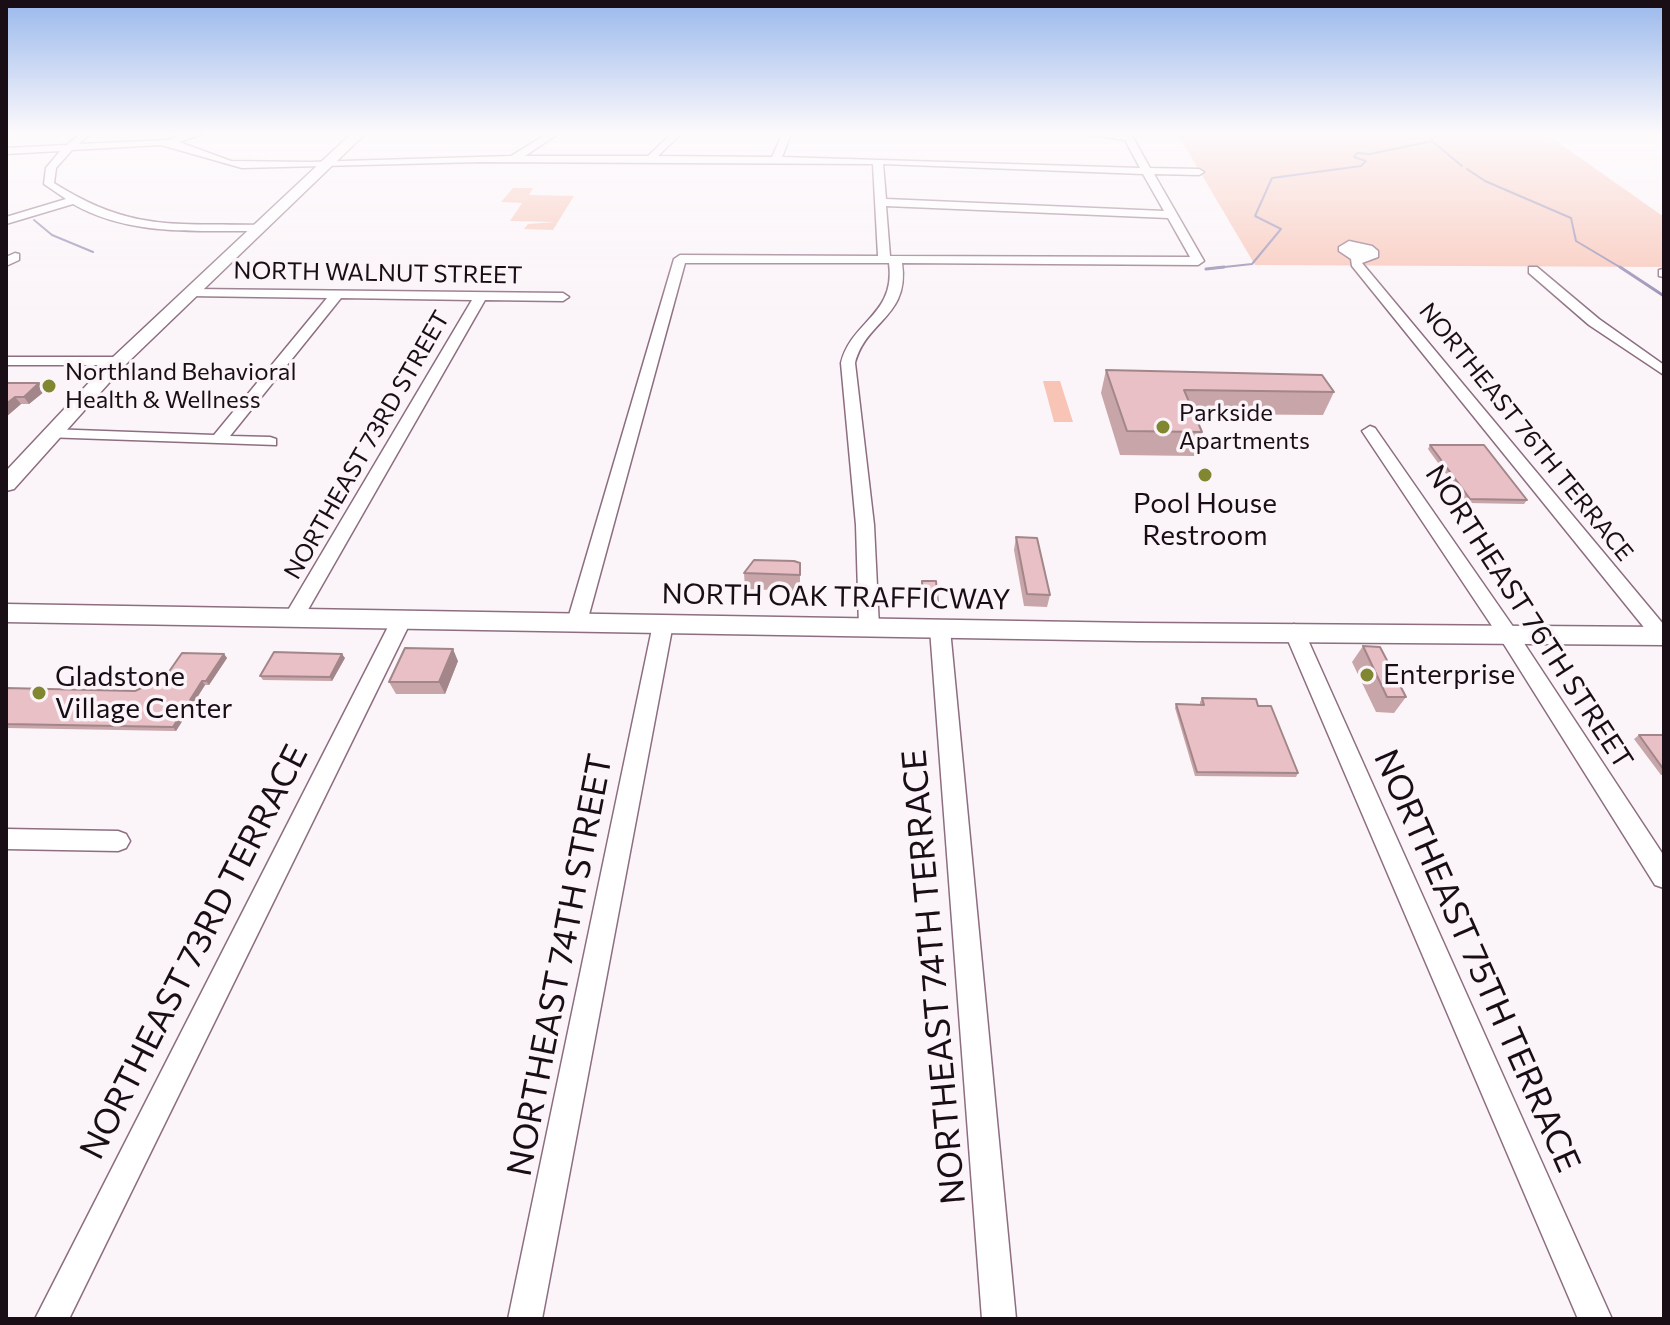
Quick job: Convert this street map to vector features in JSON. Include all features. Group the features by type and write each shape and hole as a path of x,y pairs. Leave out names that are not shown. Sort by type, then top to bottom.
{"main road":[{"path":"6,484 119,361 297,194"},
{"name":"NORTH OAK TRAFFICWAY","path":"6,613 940,629 1663,636"}],"street":[{"path":"64,194 105,215 132,221 261,228"},
{"path":"869,627 865,525 848,363 852,347 894,296 897,284 879,194"},
{"path":"577,622 680,259 1198,261 1159,194"},
{"path":"6,221 74,200"},
{"path":"879,202 1171,215"},
{"name":"NORTHEAST 76TH TERRACE","path":"1358,257 1356,263 1663,636"},
{"path":"1533,270 1594,322 1664,371"},
{"name":"NORTH WALNUT STREET","path":"193,293 563,297"},
{"path":"218,440 336,296"},
{"name":"NORTHEAST 73RD STREET","path":"294,617 481,296"},
{"path":"6,361 119,361"},
{"name":"NORTHEAST 76TH STREET","path":"1370,431 1507,633 1664,877"},
{"path":"49,434 270,442"},
{"name":"NORTHEAST 73RD TERRACE","path":"52,1319 402,619"},
{"name":"NORTHEAST 74TH STREET","path":"525,1319 663,624"},
{"name":"NORTHEAST 74TH TERRACE","path":"940,629 999,1319"},
{"name":"NORTHEAST 75TH TERRACE","path":"1294,631 1595,1319"},
{"path":"6,839 118,841"}],"shaded area":[{"path":"508,194 574,196 553,230 524,229 528,224 555,222 510,221 522,203 501,202"},
{"path":"1213,194 1631,194 1664,217 1664,267 1255,265"},
{"path":"1043,381 1060,381 1073,422 1054,422"}],"building":[{"path":"1106,370 1322,375 1334,392 1184,390 1202,432 1127,431"},
{"path":"8,383 39,383 24,397 15,397 6,404"},
{"path":"1430,445 1484,445 1527,500 1470,499"},
{"path":"1016,537 1037,538 1050,595 1027,594"},
{"path":"754,560 794,561 800,563 800,575 744,573"},
{"path":"922,581 936,581 938,602 923,601"},
{"path":"1363,646 1380,647 1406,697 1387,697"},
{"path":"405,648 453,649 439,682 389,682"},
{"path":"274,652 342,654 330,677 260,676"},
{"name":"Gladstone Village Center","path":"182,653 224,654 206,681 202,681 173,727 6,724 6,688 135,691 166,676"},
{"path":"1202,698 1256,699 1258,706 1271,706 1298,773 1197,772 1176,704 1204,705"},
{"path":"1639,735 1664,735 1664,770"}],"waterway":[{"path":"1224,267 1206,269 1252,264 1281,229 1255,216 1265,194"},
{"path":"1515,194 1571,218 1576,241 1623,269"},
{"path":"34,220 52,235 93,252"},
{"path":"1620,267 1664,296"}],"place":[{"name":"Northland Behavioral Health & Wellness","path":"49,386"},
{"name":"Parkside Apartments","path":"1163,427"},
{"name":"Pool House Restroom","path":"1205,475"},
{"name":"Enterprise","path":"1367,675"},
{"name":"Gladstone Village Center","path":"39,693"}]}
